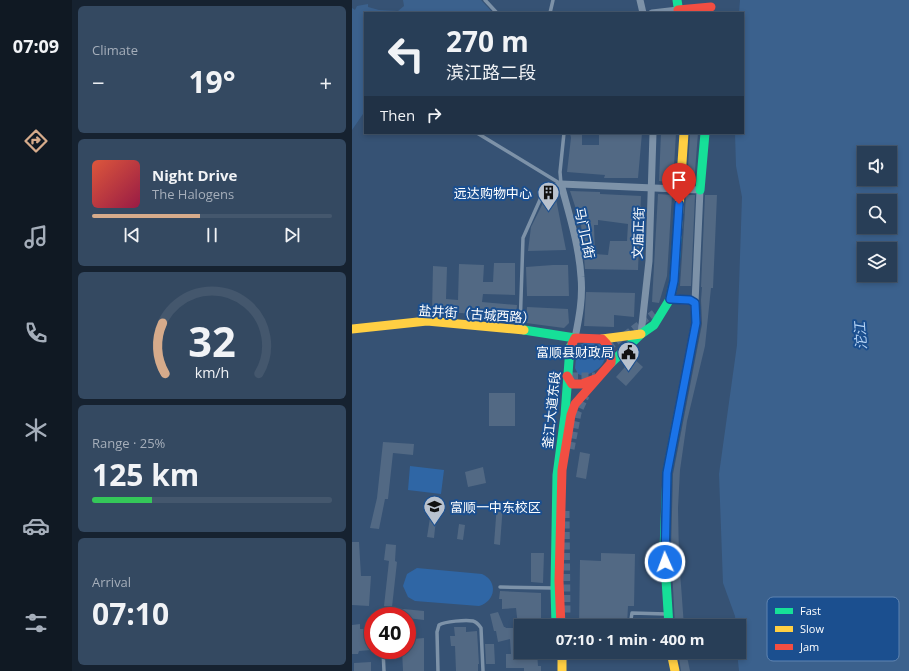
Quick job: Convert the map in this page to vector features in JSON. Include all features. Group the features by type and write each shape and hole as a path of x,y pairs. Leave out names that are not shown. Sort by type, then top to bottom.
{"street":[{"path":"640,0 644,12"},
{"path":"677,0 679,12 711,7"},
{"name":"文庙正街","path":"641,334 649,261 653,134"},
{"name":"釜江大道东段","path":"561,619 559,581 562,470 571,414 575,404 611,363 662,316 670,299 674,281 684,134"},
{"path":"669,619 664,549 667,473 696,323 695,303 700,190 705,134"},
{"path":"561,184 700,190"},
{"name":"马门口街","path":"561,184 577,248 581,278 581,306 575,338"},
{"path":"670,299 690,300 695,303"},
{"name":"盐井街（古城西路）","path":"352,329 427,321 520,329 558,334 575,338"},
{"path":"575,338 602,339 641,334"},
{"name":"釜江大道东段","path":"556,619 554,588 557,475 565,415 570,347 575,338"},
{"path":"602,339 610,347 612,354 611,363"},
{"path":"567,376 572,384 577,385 598,378"},
{"path":"556,659 557,671"},
{"path":"562,659 562,671"},
{"path":"672,659 675,671"}],"lane":[{"path":"485,0 496,12"},
{"path":"550,12 554,0"},
{"path":"479,134 561,184"},
{"name":"马门口街","path":"561,184 560,172 564,134"},
{"path":"520,329 523,238 543,193 550,186 561,184"},
{"path":"500,587 554,588"},
{"path":"631,619 632,613 669,614"},
{"path":"438,671 437,632 439,625 446,622 473,621 479,625 482,632 483,671"},
{"path":"383,659 384,671"}],"shaded area":[{"path":"586,342 600,344 605,355 599,368 583,376 578,374 575,368 577,349 580,345"},
{"path":"410,466 444,470 441,494 408,490"},
{"path":"417,568 482,574 491,581 493,586 492,596 489,600 479,606 415,601 408,597 403,586 407,574"}],"water":[{"path":"403,0 481,0 492,12 364,12 364,112 352,130 352,8 355,10 357,6 368,4 368,7 379,10 398,11 404,6"},
{"name":"沱江","path":"740,0 909,0 909,671 739,671 738,659 746,659 746,619 735,619 723,583 719,474 737,345 742,197 736,166 735,134 744,134 744,12 739,12"}],"building":[{"path":"570,134 582,134 582,145 599,145 599,134 642,134 638,178 604,178 605,175 567,172"},
{"path":"661,134 676,134 673,183 659,181"},
{"path":"690,134 698,134 694,184 687,184"},
{"path":"570,191 641,196 638,270 585,269 581,224","holes":["598,220 628,224 627,241 610,241 608,255 595,254 594,225 598,225"]},
{"path":"658,194 672,195 667,276 659,303 652,302"},
{"path":"686,195 695,195 691,286 680,286"},
{"path":"705,195 717,195 713,288 711,288 705,346 687,421 680,470 678,508 679,558 683,619 675,619 671,549 673,474 702,324 701,287"},
{"name":"远达购物中心","path":"548,196 553,196 556,199 566,250 528,251 531,227"},
{"path":"494,263 515,263 515,295 483,294 482,302 517,305 516,317 432,311 433,266 447,267 446,299 458,300 459,264 484,265 483,282 493,282"},
{"path":"568,265 569,296 527,296 526,267"},
{"path":"586,292 635,293 634,317 614,315 614,327 584,326"},
{"path":"527,307 568,309 569,323 564,328 526,323"},
{"name":"富顺县财政局","path":"633,358 643,367 626,386 616,377"},
{"path":"489,393 515,393 515,426 489,426"},
{"path":"383,442 414,444 413,455 393,453 388,499 385,499 379,529 370,528 377,498"},
{"path":"580,452 590,454 586,479 576,477"},
{"path":"483,467 486,483 468,487 465,472"},
{"path":"497,504 503,504 500,545 494,544"},
{"path":"430,518 436,519 434,538 427,537"},
{"path":"459,524 465,525 463,540 457,539"},
{"path":"352,542 359,542 361,576 371,576 369,606 352,605"},
{"path":"386,544 396,545 395,561 397,562 392,607 384,606 389,561 384,560"},
{"path":"531,553 544,553 543,583 531,582"},
{"path":"601,553 635,554 634,606 628,606 627,619 579,619 580,560 601,561"},
{"path":"500,591 541,593 541,619 517,619 516,608 502,609 502,599 499,599"},
{"path":"416,610 424,611 424,620 416,619"},
{"path":"498,612 504,627 514,628 514,659 538,659 538,666 541,666 541,671 524,671 524,668 506,668 506,654 511,654 510,639 498,642 490,614"},
{"path":"360,624 360,629 364,629 364,651 359,651 358,654 352,654 352,625"},
{"path":"454,627 466,627 466,632 477,631 478,671 456,671 455,646 451,646 450,636 455,636"},
{"path":"424,638 424,671 403,671 402,659 416,659 416,639"},
{"path":"485,644 494,644 495,664 486,664"},
{"path":"679,659 687,659 690,671 681,671"},
{"path":"371,662 371,671 354,671 354,663"}],"tunnel":[{"path":"608,348 654,313"},
{"path":"571,376 595,376"},
{"path":"571,449 578,413 586,396"},
{"path":"557,614 567,613 566,511"}],"traffic: fast":[{"path":"677,0 679,12"},
{"path":"700,190 705,134"},
{"path":"611,363 641,334 654,325 670,299 674,281 677,237"},
{"path":"524,330 575,338"},
{"path":"556,619 557,475 565,415 570,347 572,344"},
{"path":"669,619 664,549 667,473 679,411"}],"traffic: slow":[{"path":"677,237 684,134"},
{"path":"352,329 427,321 524,330"},
{"path":"602,339 641,334"},
{"path":"562,659 562,671"},
{"path":"672,659 675,671"}],"traffic: jam":[{"path":"678,10 711,7"},
{"path":"670,299 690,300 695,303 696,323 679,411"},
{"path":"561,619 559,581 562,470 571,415 575,404 611,363 611,353 609,347 602,339 575,338 572,344"},
{"path":"567,376 572,384 582,384 595,379"}],"place":[{"name":"远达购物中心","path":"548,212"},
{"name":"富顺县财政局","path":"629,372"},
{"name":"富顺一中东校区","path":"435,526"}],"route":[{"path":"665,562 664,549 667,473 696,323 695,303 684,299 670,299 674,281 679,204"}]}
